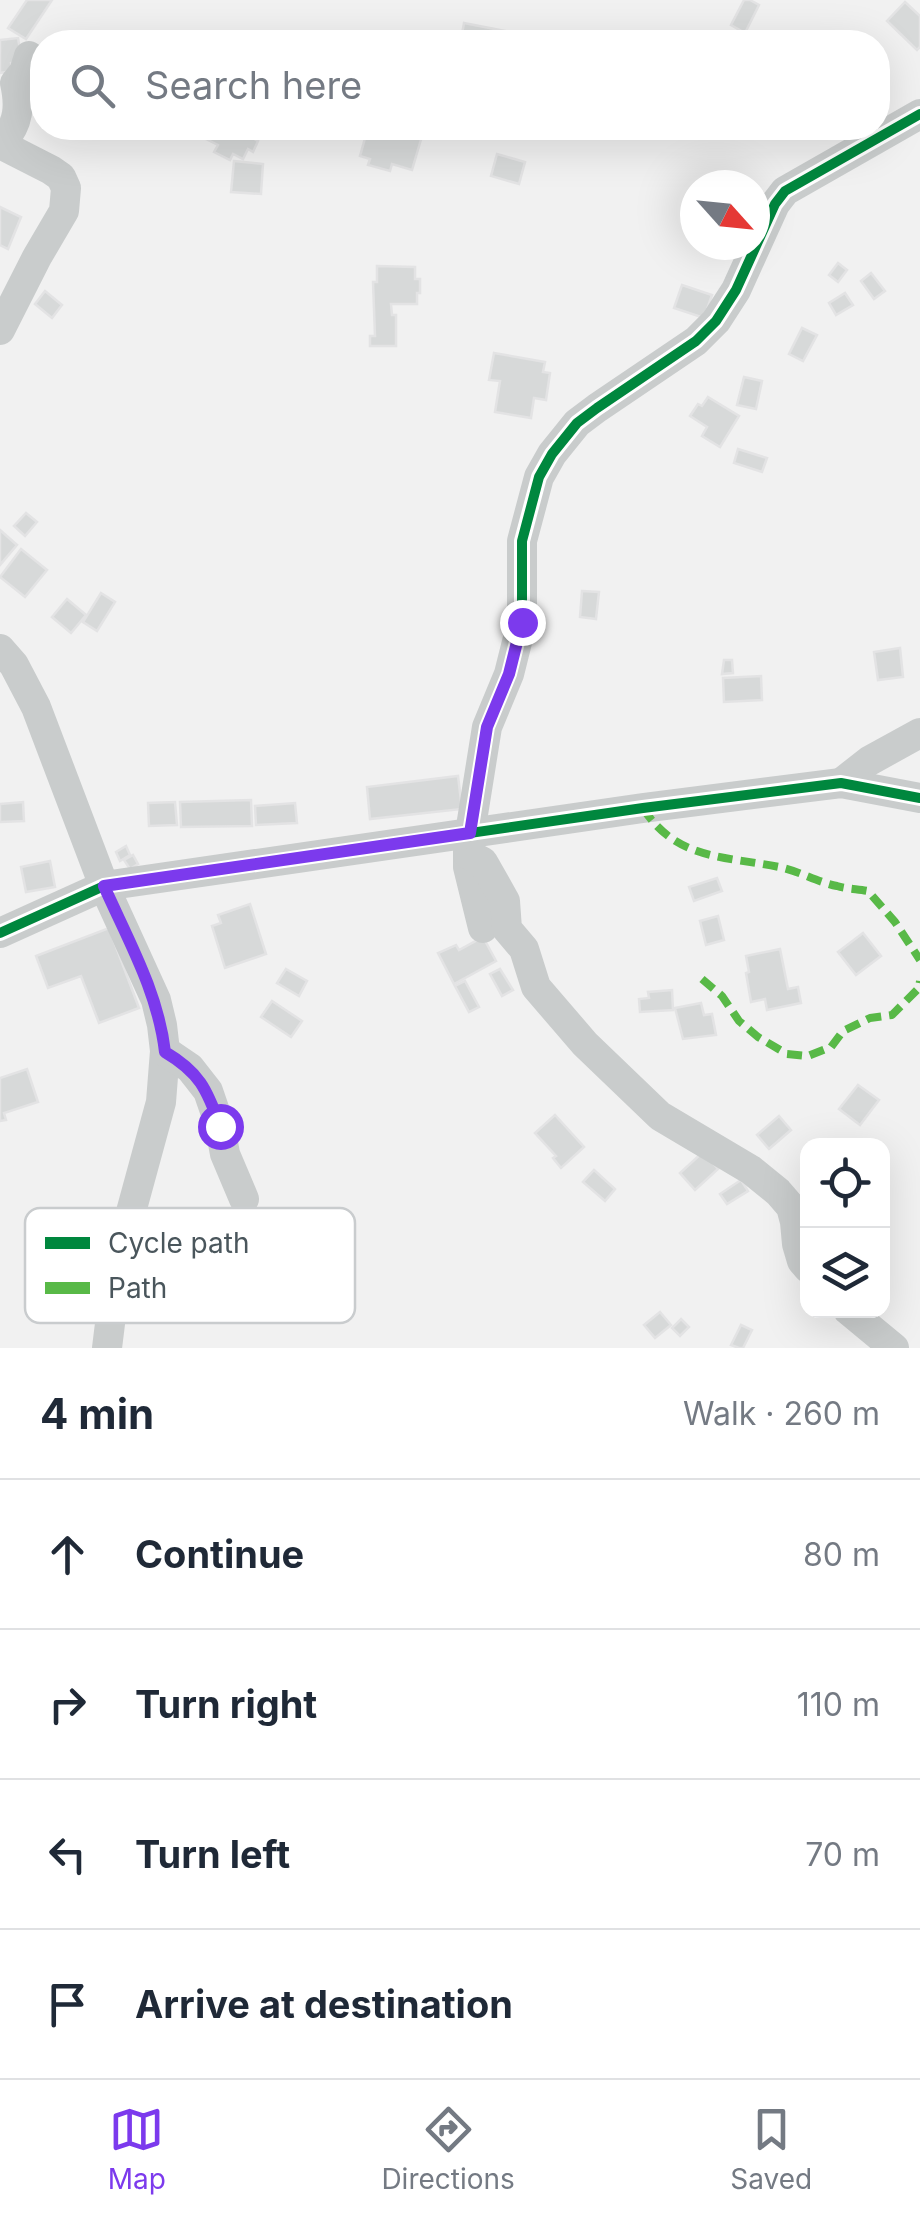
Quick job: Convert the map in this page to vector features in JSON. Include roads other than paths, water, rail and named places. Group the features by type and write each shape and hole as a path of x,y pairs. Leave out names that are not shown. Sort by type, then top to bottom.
{"street":[{"path":"0,330 64,210 66,188 61,176 3,142 15,124 19,110 15,83 29,56"},
{"path":"890,131 920,114"},
{"path":"483,928 468,867 466,841 487,727 509,674 522,622 522,541 539,477 577,424 696,341 716,322 736,290 774,204 785,191 874,140"},
{"path":"0,649 14,665 36,707 104,886 156,1000 162,1025 165,1052 161,1102 132,1208"},
{"path":"841,783 869,761 920,733"},
{"path":"0,933 104,886 466,841 643,808 841,783 920,798"},
{"path":"466,841 483,862 505,902 507,930 524,949 536,987 585,1044 660,1116 750,1170 778,1192 791,1207 800,1254"},
{"path":"165,1052 190,1068 208,1092 225,1154 244,1199"},
{"path":"858,1318 894,1348"},
{"path":"106,1348 109,1323"}]}
